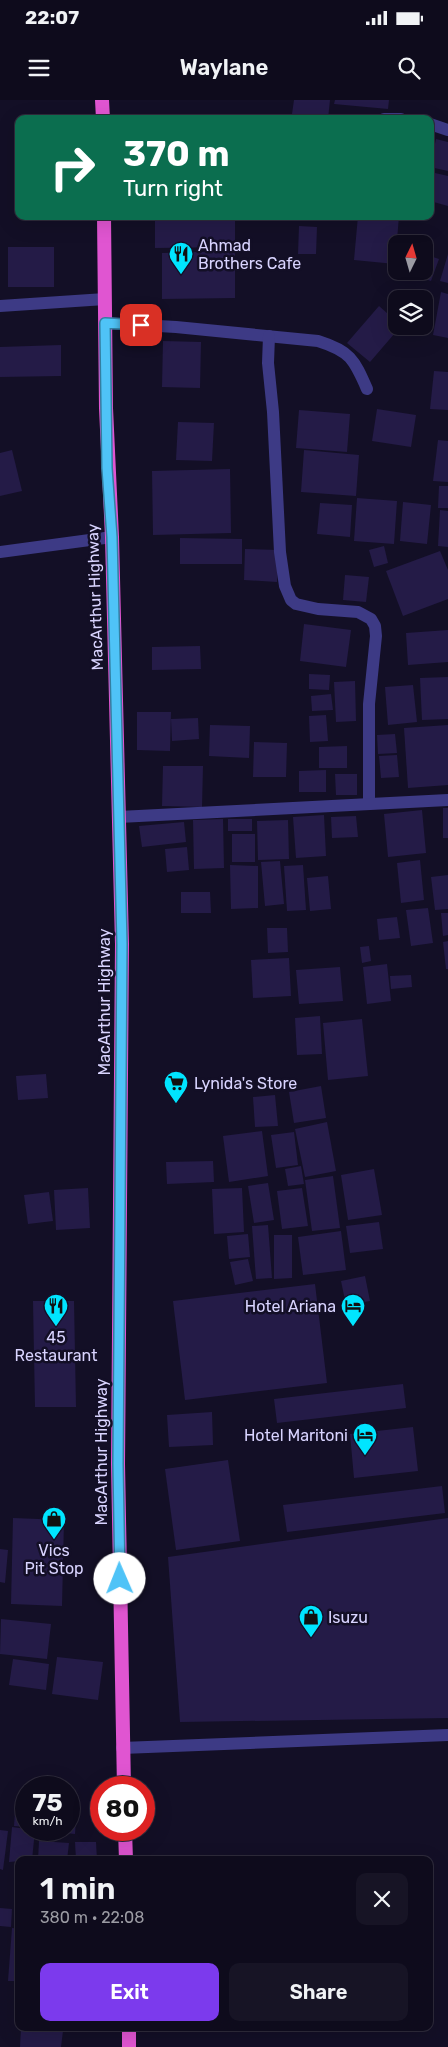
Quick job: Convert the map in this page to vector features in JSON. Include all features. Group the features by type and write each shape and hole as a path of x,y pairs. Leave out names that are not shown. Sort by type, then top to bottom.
{"highway":[{"path":"102,100 103,115"},
{"name":"MacArthur Highway","path":"104,220 107,468 112,537 122,944 118,1464 123,1776"},
{"path":"125,1841 126,1856"},
{"path":"129,2031 129,2047"}],"street":[{"path":"434,125 448,130"},
{"path":"0,306 105,299"},
{"path":"105,323 176,327 318,341 340,348 356,364 367,389"},
{"path":"270,336 268,363 273,412 280,552 285,586 291,600 296,604 318,609 358,612 371,619 375,626 376,636 369,704 369,804"},
{"path":"0,552 112,537"},
{"path":"119,817 448,800"},
{"path":"122,1748 448,1736"}],"building":[{"path":"294,100 330,100 328,115 292,114"},
{"path":"335,100 389,100 388,109 334,104"},
{"path":"436,139 448,142 448,171 434,168"},
{"path":"435,173 448,176 448,206 434,202"},
{"path":"155,220 235,220 235,247 155,248"},
{"path":"358,220 399,220 397,235 388,235 388,263 354,260"},
{"path":"299,226 317,227 316,254 298,254"},
{"path":"8,247 54,247 54,287 8,287"},
{"path":"235,251 235,298 162,299 162,253"},
{"path":"448,254 448,283 440,281"},
{"path":"433,257 439,259 433,276"},
{"path":"441,292 448,294 448,338 433,335"},
{"path":"379,306 388,314 388,335 393,335 370,362 347,343"},
{"path":"163,341 201,342 200,388 162,387"},
{"path":"61,345 61,376 0,377 0,347"},
{"path":"434,371 448,372 448,410 430,409"},
{"path":"377,409 416,415 411,447 372,441"},
{"path":"299,410 350,414 347,452 296,448"},
{"path":"178,422 214,423 212,461 176,460"},
{"path":"438,440 448,441 448,482 433,481"},
{"path":"12,450 22,491 0,496 0,453"},
{"path":"304,450 359,455 356,496 301,492"},
{"path":"230,469 231,533 153,535 152,471"},
{"path":"439,486 448,486 448,508 438,508"},
{"path":"357,498 397,501 394,544 354,541"},
{"path":"403,502 431,505 427,544 400,541"},
{"path":"320,503 352,505 350,537 317,534"},
{"path":"440,510 448,511 448,547 438,546"},
{"path":"180,538 242,539 242,564 180,564"},
{"path":"384,546 388,563 374,567 369,550"},
{"path":"245,549 278,550 277,582 244,580"},
{"path":"440,551 448,570 448,599 403,616 386,571"},
{"path":"345,575 369,577 366,602 343,600"},
{"path":"304,624 351,630 346,667 300,661"},
{"path":"448,630 448,662 408,665 406,633"},
{"path":"200,646 201,669 152,670 152,647"},
{"path":"309,674 330,675 329,690 309,689"},
{"path":"448,677 448,719 422,720 420,678"},
{"path":"355,681 356,721 336,722 334,682"},
{"path":"413,685 417,722 388,725 385,687"},
{"path":"331,694 333,710 312,711 311,696"},
{"path":"137,712 171,712 170,751 137,750"},
{"path":"326,715 328,741 310,742 309,716"},
{"path":"198,718 199,739 172,741 171,719"},
{"path":"210,725 250,726 249,758 209,756"},
{"path":"448,725 448,785 408,788 404,728"},
{"path":"395,734 397,753 378,754 377,735"},
{"path":"254,742 287,743 286,777 253,777"},
{"path":"347,746 347,768 319,768 319,747"},
{"path":"397,755 399,777 381,778 379,756"},
{"path":"163,766 203,766 202,807 162,806"},
{"path":"326,770 326,792 299,792 299,771"},
{"path":"335,774 357,774 357,795 336,795"},
{"path":"443,808 448,808 448,838 443,838"},
{"path":"422,810 426,853 388,857 384,814"},
{"path":"324,815 326,856 296,858 293,817"},
{"path":"356,816 358,837 332,838 331,817"},
{"path":"223,819 224,868 194,869 193,820"},
{"path":"228,819 252,819 252,831 228,831"},
{"path":"288,820 289,859 258,860 257,821"},
{"path":"184,822 186,842 142,847 139,826"},
{"path":"232,834 255,834 255,862 232,862"},
{"path":"187,847 189,870 167,872 165,849"},
{"path":"420,860 424,900 401,903 397,863"},
{"path":"280,861 284,904 265,906 261,862"},
{"path":"230,865 258,866 258,908 231,909"},
{"path":"303,865 306,910 287,911 284,866"},
{"path":"448,875 448,909 435,910 431,877"},
{"path":"328,876 331,909 310,911 307,878"},
{"path":"181,892 210,892 211,913 181,913"},
{"path":"428,908 433,943 411,946 406,910"},
{"path":"441,913 448,913 448,935 443,936"},
{"path":"397,917 400,938 379,940 377,919"},
{"path":"267,928 287,928 288,952 268,953"},
{"path":"448,941 448,969 446,969 443,942"},
{"path":"369,946 371,961 362,963 360,947"},
{"path":"289,958 291,996 253,998 251,960"},
{"path":"387,964 391,1001 367,1004 363,967"},
{"path":"340,967 343,1001 299,1004 296,970"},
{"path":"411,975 412,987 391,989 390,976"},
{"path":"320,1016 322,1054 297,1055 295,1018"},
{"path":"362,1019 368,1076 328,1080 323,1023"},
{"path":"46,1074 48,1098 18,1100 16,1076"},
{"path":"321,1086 326,1118 294,1123 289,1092"},
{"path":"275,1095 278,1126 255,1127 253,1097"},
{"path":"327,1122 336,1171 305,1177 295,1129"},
{"path":"262,1131 268,1176 229,1182 223,1136"},
{"path":"294,1132 298,1165 276,1168 271,1135"},
{"path":"213,1161 214,1182 167,1184 166,1162"},
{"path":"301,1166 304,1184 288,1186 285,1169"},
{"path":"374,1169 382,1215 348,1220 341,1175"},
{"path":"333,1176 340,1228 312,1231 305,1180"},
{"path":"268,1183 274,1220 254,1223 248,1186"},
{"path":"88,1188 90,1228 56,1230 54,1190"},
{"path":"242,1188 244,1232 214,1234 212,1189"},
{"path":"302,1188 308,1226 282,1229 277,1191"},
{"path":"49,1192 53,1221 28,1224 24,1195"},
{"path":"379,1222 383,1249 350,1253 346,1226"},
{"path":"268,1225 272,1278 256,1279 252,1226"},
{"path":"341,1231 346,1270 303,1275 298,1237"},
{"path":"248,1234 250,1257 229,1259 227,1236"},
{"path":"274,1235 292,1235 292,1278 274,1279"},
{"path":"248,1259 253,1281 235,1285 230,1262"},
{"path":"365,1276 370,1301 346,1305 341,1281"},
{"path":"315,1284 327,1383 185,1400 173,1301"},
{"path":"33,1301 74,1301 76,1407 35,1407"},
{"path":"403,1384 406,1408 277,1423 274,1399"},
{"path":"212,1412 213,1445 169,1447 167,1415"},
{"path":"413,1427 418,1471 354,1478 350,1434"},
{"path":"228,1460 240,1541 176,1550 165,1469"},
{"path":"442,1486 445,1513 287,1532 283,1505"},
{"path":"13,1518 64,1520 62,1606 11,1604"},
{"name":"Isuzu","path":"448,1518 448,1718 180,1722 168,1557"},
{"path":"0,1549 8,1550 5,1583 0,1582"},
{"path":"1,1619 51,1624 47,1659 0,1654"},
{"path":"57,1657 103,1662 98,1700 52,1694"},
{"path":"13,1659 49,1664 46,1690 9,1685"},
{"path":"12,1827 15,1827 15,1841 34,1841 32,1856 15,1856 15,1861 9,1862"},
{"path":"0,1830 8,1831 3,1870 0,1869"},
{"path":"39,1841 69,1843 67,1856 38,1856"},
{"path":"75,1842 96,1842 97,1856 76,1856"},
{"path":"0,1908 12,1909 11,1927 0,1926"},
{"path":"12,1928 15,1928 15,1981 8,1981"},
{"path":"21,2031 63,2031 61,2047 20,2047"}],"place":[{"name":"Ahmad Brothers Cafe","path":"181,275"},
{"name":"Lynida's Store","path":"176,1104"},
{"name":"45 Restaurant","path":"56,1327"},
{"name":"Hotel Ariana","path":"353,1327"},
{"name":"Hotel Maritoni","path":"365,1456"},
{"name":"Vics Pit Stop","path":"54,1540"},
{"name":"Isuzu","path":"311,1638"}],"route":[{"path":"120,1579 118,1464 121,842 112,537 107,468 105,323 141,325"}]}
